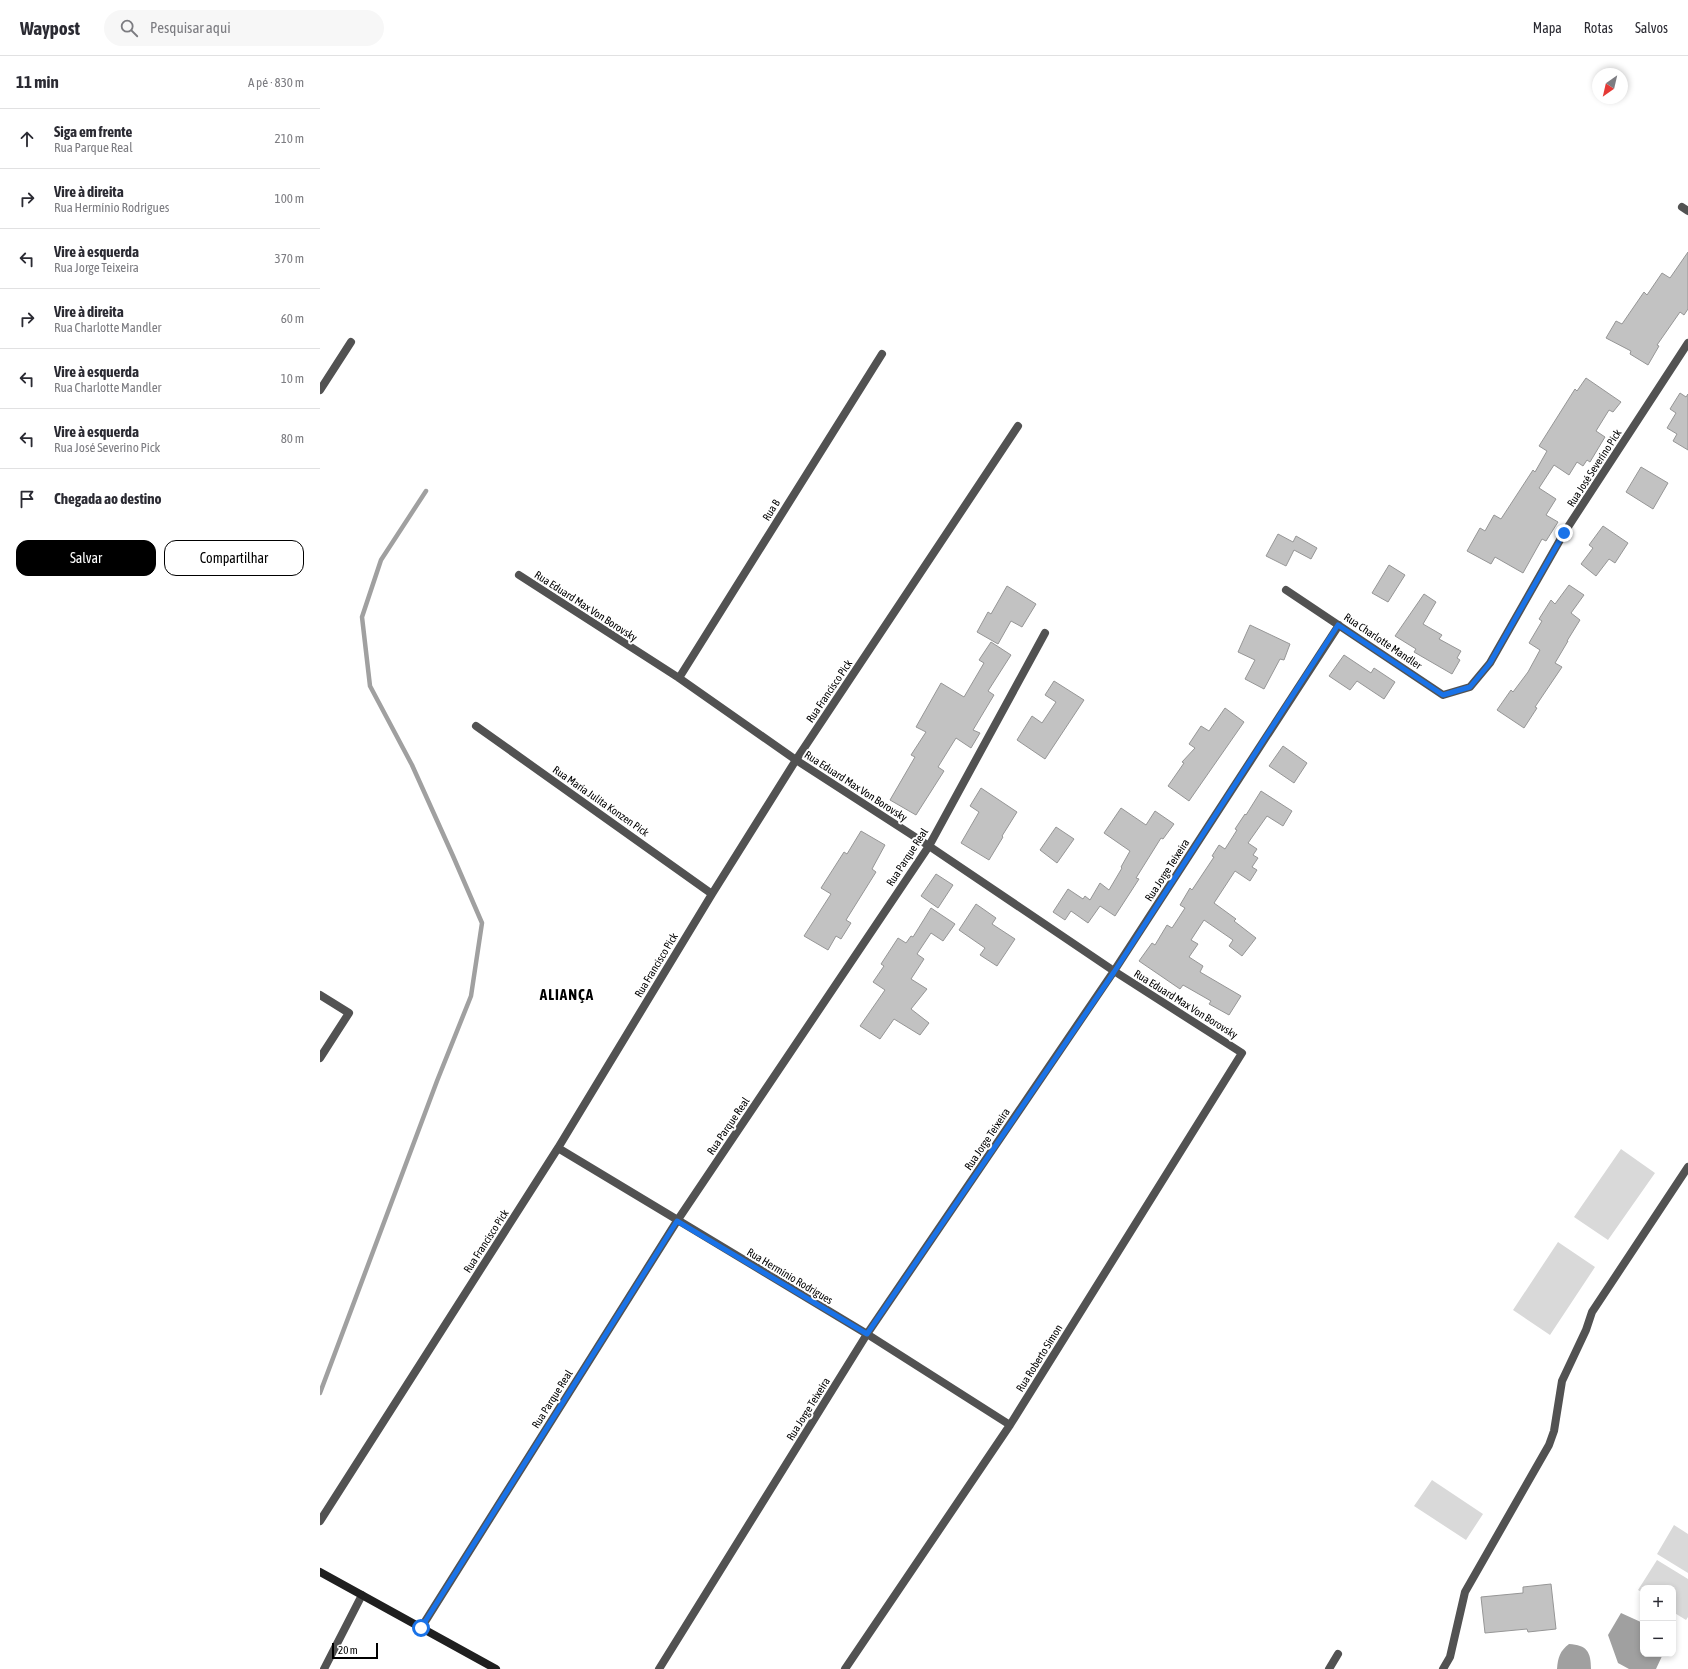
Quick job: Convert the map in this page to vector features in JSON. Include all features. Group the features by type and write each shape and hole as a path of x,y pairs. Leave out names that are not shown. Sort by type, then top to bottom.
{"main road":[{"path":"320,1572 496,1669"}],"street":[{"path":"320,390 351,342"},
{"name":"Rua José Severino Pick","path":"1470,687 1490,663 1564,533 1688,343"},
{"name":"Rua B","path":"679,678 882,354"},
{"name":"Rua Francisco Pick","path":"320,1521 558,1148 712,894 796,760 1018,426"},
{"name":"Rua Eduard Max Von Borovsky","path":"519,575 679,678 796,760 929,846 1114,972 1242,1052"},
{"name":"Rua Charlotte Mandler","path":"1286,590 1443,695 1470,687"},
{"name":"Rua Jorge Teixeira","path":"659,1669 867,1334 1114,972 1338,625"},
{"name":"Rua Parque Real","path":"421,1628 677,1221 929,846 1045,633"},
{"name":"Rua Maria Julita Konzen Pick","path":"476,726 712,894"},
{"path":"320,995 349,1013 320,1058"},
{"name":"Rua Roberto Simon","path":"845,1669 1010,1425 1242,1052"},
{"name":"Rua Hermínio Rodrigues","path":"558,1148 867,1334 1010,1425"},
{"path":"1443,1669 1450,1657 1465,1592 1549,1445 1554,1431 1562,1381 1586,1330 1592,1312 1688,1167"},
{"path":"324,1669 362,1595"},
{"path":"1329,1669 1338,1654"}],"shaded area":[{"path":"1621,1149 1655,1173 1608,1240 1574,1217"},
{"path":"1558,1242 1595,1267 1550,1335 1513,1310"},
{"path":"1432,1480 1483,1514 1466,1540 1414,1506"},
{"path":"1674,1525 1688,1534 1688,1573 1657,1554"},
{"path":"1657,1560 1688,1579 1688,1617 1686,1620 1676,1614 1676,1585 1641,1585"},
{"path":"1621,1613 1640,1622 1640,1657 1662,1657 1656,1669 1629,1669 1618,1663 1608,1635"},
{"path":"1569,1644 1580,1646 1587,1650 1590,1658 1591,1669 1557,1669 1560,1655 1563,1649"}],"building":[{"path":"1688,252 1688,309 1684,315 1680,312 1657,345 1659,346 1648,365 1630,354 1631,351 1606,338 1616,321 1622,324 1644,292 1647,295 1662,273 1670,278"},
{"path":"1586,378 1621,402 1613,412 1609,410 1596,431 1605,437 1590,462 1587,460 1583,466 1577,462 1569,475 1554,465 1539,488 1556,499 1546,515 1558,522 1546,541 1542,539 1523,573 1495,557 1491,564 1467,551 1480,528 1485,531 1494,515 1501,519 1533,470 1535,472 1547,451 1539,446 1575,389 1577,391"},
{"path":"1680,393 1686,397 1688,394 1688,450 1673,441 1677,434 1667,428 1676,413 1670,409"},
{"path":"1641,467 1668,483 1653,509 1626,492"},
{"path":"1603,526 1628,543 1615,563 1609,559 1596,576 1581,564 1593,548 1589,545"},
{"path":"1278,534 1293,542 1296,536 1317,548 1311,559 1294,550 1286,566 1266,556"},
{"path":"1389,565 1405,575 1388,602 1372,593"},
{"path":"1569,585 1584,595 1571,613 1580,620 1555,663 1562,667 1535,707 1537,708 1524,728 1497,710 1511,690 1513,692 1528,672 1540,650 1529,643 1542,621 1539,619 1551,600 1555,604"},
{"path":"1007,586 1036,604 1022,627 1011,621 998,644 977,632 988,612 991,614"},
{"path":"1424,594 1436,602 1423,624 1442,635 1439,639 1461,651 1457,658 1460,660 1452,674 1414,652 1416,649 1395,636"},
{"path":"1250,625 1290,644 1284,660 1280,659 1264,689 1245,679 1255,660 1238,652"},
{"path":"991,642 1011,655 988,691 994,695 973,730 980,733 971,748 956,738 938,767 944,771 916,815 890,800 915,757 911,755 926,732 916,727 941,683 964,697 984,663 979,660"},
{"path":"1344,655 1371,673 1374,668 1395,682 1384,699 1357,681 1350,690 1329,676"},
{"path":"1054,681 1084,700 1045,759 1017,740 1032,716 1042,723 1056,702 1045,695"},
{"path":"1225,708 1244,722 1189,801 1168,786 1184,763 1182,762 1195,748 1189,744 1201,726 1209,731"},
{"path":"1283,746 1307,763 1294,783 1269,766"},
{"path":"981,788 1017,812 989,860 961,843 979,812 970,806"},
{"path":"1261,791 1292,811 1283,826 1267,816 1248,843 1257,849 1253,855 1258,858 1252,867 1257,870 1250,881 1235,871 1214,903 1236,919 1234,921 1256,938 1242,956 1229,946 1233,940 1204,920 1191,940 1198,944 1189,957 1203,966 1200,972 1241,996 1229,1015 1209,1004 1211,1001 1183,985 1180,989 1139,961 1152,943 1155,945 1167,925 1172,928 1185,908 1180,905 1190,888 1192,890 1214,857 1212,856 1219,845 1225,849 1237,830 1235,829"},
{"path":"1121,808 1146,825 1155,811 1174,824 1163,839 1161,838 1136,878 1139,879 1115,916 1100,906 1088,923 1071,911 1065,920 1053,912 1068,889 1083,899 1085,896 1090,900 1100,883 1109,890 1122,868 1121,867 1130,851 1104,833"},
{"path":"1056,827 1074,839 1057,863 1040,850"},
{"path":"861,831 885,845 872,869 876,872 846,920 851,923 841,939 836,936 828,950 804,936 831,894 821,888 844,852 847,854"},
{"path":"936,874 953,885 938,908 921,896"},
{"path":"976,904 996,918 992,924 1015,939 997,966 980,955 985,948 959,930"},
{"path":"931,908 955,924 943,941 931,933 917,954 924,959 911,979 927,989 911,1009 929,1023 920,1035 894,1019 880,1039 860,1026 885,990 873,982 884,966 881,964 898,938 906,943 911,936 913,937"},
{"path":"1551,1584 1556,1629 1528,1632 1527,1629 1485,1633 1481,1597 1523,1593 1523,1587"}],"waterway":[{"path":"320,1393 437,1081 471,996 482,923 412,765 370,686 362,617 381,560 426,491"}],"district":[{"name":"ALIANÇA","path":"567,994"}],"route":[{"path":"421,1628 677,1221 867,1334 1114,972 1338,625 1443,695 1470,687 1490,663 1564,533"}]}
